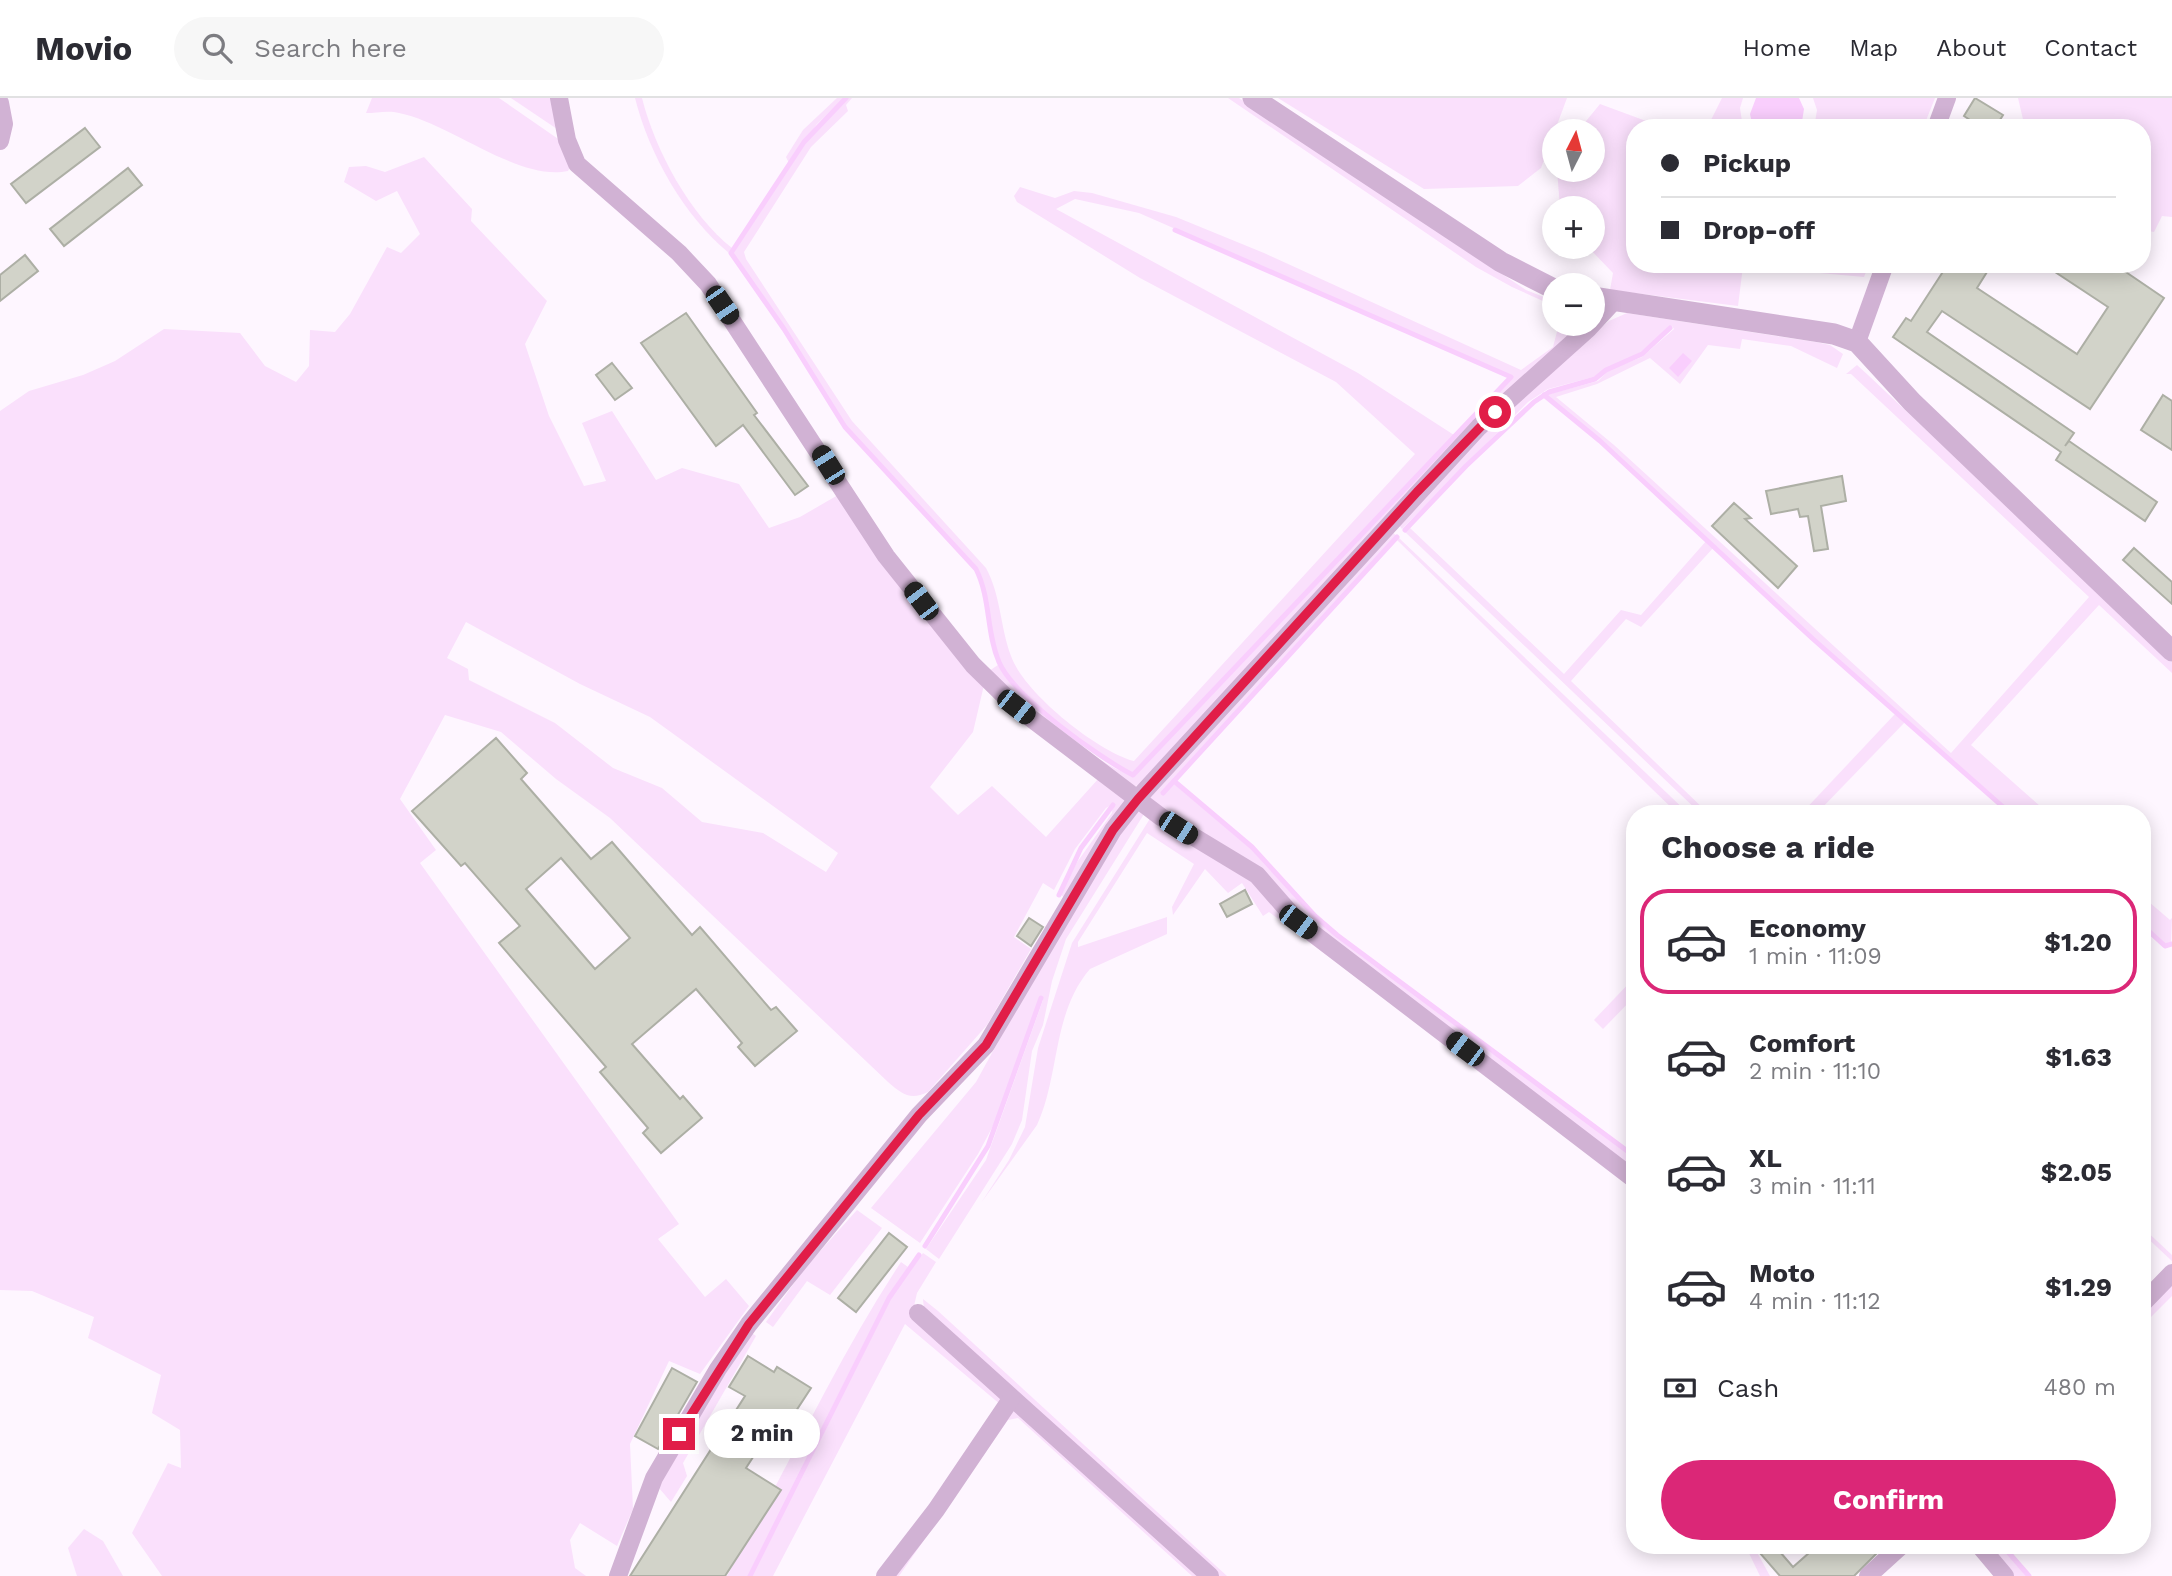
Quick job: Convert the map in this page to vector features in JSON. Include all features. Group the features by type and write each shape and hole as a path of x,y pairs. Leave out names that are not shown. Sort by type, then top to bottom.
{"street":[{"path":"559,98 567,140 577,164 679,253 708,284 887,556 956,644 1016,707 1182,830 1257,875 1298,922 1626,1173"},
{"path":"1253,98 1502,262 1542,283"},
{"path":"1939,119 1947,98"},
{"path":"0,103 4,124 0,141"},
{"path":"1857,342 1882,273"},
{"path":"1605,299 1834,334 1857,342 1912,402 2172,651"},
{"path":"618,1576 654,1478 718,1370 749,1324 919,1115 986,1045 1113,830 1138,799 1479,427 1589,328 1614,301"},
{"path":"2151,1295 2172,1273"},
{"path":"918,1313 1210,1576"},
{"path":"885,1576 936,1510 1011,1399"},
{"path":"1868,1576 1892,1554"},
{"path":"1987,1554 2005,1576"}],"shaded area":[{"path":"372,98 499,98 564,143 572,163 568,171 549,172 528,168 419,119 395,112 366,113"},
{"path":"511,98 554,98 560,131"},
{"path":"635,98 642,98 665,160 688,200 732,248 729,253 697,221 670,183 649,141"},
{"path":"837,98 844,98 817,124 789,163 786,157 803,130"},
{"path":"848,98 852,98 846,105 848,111 811,147 744,252 746,259 852,421 986,568 995,589 1011,656 1030,687 1082,733 1101,746 1134,761 1415,454 1336,382 1140,278 1017,202 1014,196 1020,187 1055,198 1074,191 1092,193 1176,217 1264,253 1521,370 1553,347 1556,336 1572,336 1143,782 1134,787 1021,706 989,671 998,665 1024,695 1060,729 1099,759 1134,776 1513,377 1139,213 1075,199 1056,209 1358,373 1454,435 1133,773 1100,754 1060,725 1009,677 996,652 978,568 846,426 785,328 732,253 805,143"},
{"path":"1228,98 1239,98 1526,290 1542,296 1542,301 1476,267"},
{"path":"1278,98 1567,98 1559,119 1542,119 1542,165 1518,186 1424,189"},
{"path":"1722,98 1743,98 1740,108 1742,119 1712,119"},
{"path":"1756,98 1799,98 1804,109 1802,119 1751,119 1750,114"},
{"path":"1813,98 1935,98 1927,119 1816,119 1817,110"},
{"path":"2018,98 2172,98 2172,217 2162,216 2154,232 2151,232 2151,119 2023,119"},
{"path":"1600,104 1641,119 1626,119 1626,273 1742,273 1738,306 1610,290 1613,273 1600,259 1605,259 1605,196 1559,196 1558,182 1605,182 1605,119 1588,119"},
{"path":"424,157 472,209 471,221 547,301 525,344 549,416 584,486 606,481 582,423 612,411 656,480 682,468 739,484 769,528 800,517 838,495 984,685 973,732 930,787 958,815 992,786 1046,837 1099,778 1130,800 1067,900 1060,894 1073,868 1112,813 1113,804 1106,808 1075,849 1054,890 1043,883 1014,937 1031,949 987,1025 928,1092 911,1096 902,1093 888,1082 610,818 556,779 501,732 445,715 400,799 436,850 420,863 679,1224 658,1239 705,1297 726,1279 749,1306 700,1374 669,1361 630,1444 633,1509 617,1546 580,1523 570,1540 575,1568 586,1576 162,1576 132,1533 168,1463 181,1468 180,1430 152,1413 161,1375 88,1338 94,1317 32,1291 0,1290 0,411 29,391 83,375 115,361 164,329 240,333 265,366 296,382 309,366 310,330 335,332 350,314 387,247 401,253 420,234 397,191 376,201 344,182 349,167 366,166 385,172","holes":["466,622 580,684 650,717 838,853 826,872 763,833 702,822 662,788 613,768 555,723 469,680 468,669 447,658"]},
{"path":"1820,273 1866,273 1864,277"},
{"path":"1627,313 1816,342 1830,345 1843,354 1837,368 1791,346 1742,339 1740,349 1708,345 1680,384 1650,358 1597,384 1556,397 1614,445 1951,753 2089,597 1851,374 1846,374 1857,365 2172,662 2172,673 2099,605 1971,745 2039,805 2003,805 1814,638 1600,440 1546,395 1598,381 1609,370 1642,357 1674,329 1672,326 1638,354 1607,368 1597,376 1548,389 1528,402 1402,529 1398,524 1462,452 1588,338 1605,336 1605,324"},
{"path":"1683,353 1692,361 1678,377 1669,368"},
{"path":"1410,528 1564,674 1621,610 1641,615 1707,540 1714,547 1641,627 1626,619 1571,681 1700,805 1692,805 1405,532"},
{"path":"1392,532 1397,536 1160,794 1174,784 1249,847 1311,915 1337,937 1626,1152 1626,1169 1145,795"},
{"path":"1399,538 1680,805 1669,805 1397,540"},
{"path":"1895,714 1905,722 1825,805 1809,805"},
{"path":"1136,807 1144,814 1066,939 1052,981 1043,1025 1032,1051 1022,1120 1012,1144 939,1259 926,1249 986,1160 1043,1000 1039,999 994,1124 978,1154 920,1243 871,1208 976,1082 1057,935"},
{"path":"1151,817 1204,846 1238,869 1254,882 1279,914 1437,1038 1269,912 1263,916 1242,883 1228,893 1205,869 1173,915 1172,907 1194,864 1147,833 1078,942 1078,947 1167,917 1167,934 1090,969 1078,986 1063,1025 1050,1086 1037,1125 981,1203 1009,1160 1025,1127 1038,1048 1072,943"},
{"path":"2151,904 2170,920 2172,918 2171,943 2165,944 2151,931"},
{"path":"1626,986 1626,1005 1603,1029 1594,1020"},
{"path":"857,1210 882,1228 830,1295 807,1281 773,1327 766,1322 805,1268"},
{"path":"2151,1235 2172,1255 2172,1261 2151,1241"},
{"path":"923,1253 936,1262 917,1293 914,1306 1003,1397 1001,1405 905,1324 773,1576 752,1576 891,1298"},
{"path":"901,1262 908,1267 888,1297 748,1576 727,1576 832,1378"},
{"path":"2172,1281 2172,1296 2151,1317 2151,1302"},
{"path":"923,1299 1227,1576 1216,1576 924,1309"},
{"path":"750,1332 756,1336 683,1463 687,1476 671,1502 659,1488 662,1471"},
{"path":"1013,1405 1205,1576 1192,1576 1018,1418 1008,1420 899,1576 887,1576"},
{"path":"84,1529 103,1541 123,1576 77,1576 68,1548"},
{"path":"1749,1554 1758,1554 1770,1576 1760,1576"},
{"path":"1994,1554 2009,1554 2028,1576 2012,1576"}],"building":[{"path":"1975,98 2003,115 2001,119 1968,119 1964,116"},
{"path":"85,128 100,147 26,203 11,184"},
{"path":"128,168 142,185 64,246 50,229"},
{"path":"25,255 38,271 0,301 0,275"},
{"path":"1942,273 1986,273 1977,288 2077,354 2108,307 2057,273 2127,273 2164,298 2090,409 1942,311 1927,332 2074,433 2065,446 2069,441 2157,502 2145,521 2056,460 2061,452 1893,337 1906,318 1911,321"},
{"path":"686,313 757,413 754,415 808,486 795,495 743,425 716,446 641,343"},
{"path":"612,363 632,388 615,400 596,375"},
{"path":"2163,395 2172,401 2172,450 2141,430"},
{"path":"1842,476 1846,501 1821,506 1828,549 1814,551 1808,516 1800,517 1798,509 1771,514 1766,491"},
{"path":"1734,503 1751,518 1745,519 1797,566 1778,588 1712,526"},
{"path":"2134,548 2172,582 2172,604 2123,560"},
{"path":"496,738 527,773 521,779 591,859 612,842 692,935 700,927 771,1010 776,1007 797,1031 755,1066 738,1047 742,1043 696,989 632,1044 680,1099 683,1096 702,1118 661,1153 643,1133 648,1128 600,1072 606,1067 499,943 520,926 465,863 461,866 412,811","holes":["561,858 630,938 595,969 526,889"]},
{"path":"1245,890 1252,904 1227,917 1220,904"},
{"path":"1029,918 1043,927 1031,946 1017,936"},
{"path":"889,1233 907,1247 856,1312 838,1298"},
{"path":"748,1356 774,1372 777,1367 811,1388 792,1417 783,1411 746,1468 781,1490 725,1576 630,1576 745,1396 729,1387"},
{"path":"672,1368 697,1382 658,1449 635,1436"},
{"path":"1761,1554 1782,1554 1793,1567 1808,1554 1876,1554 1854,1576 1780,1576"}],"waterway":[{"path":"846,98 804,142 731,253 784,329 845,427 976,569 984,592 995,651 1007,676 1058,725 1133,775 1511,377 1175,230"},
{"path":"1405,530 1466,466 1534,402 1549,392 1595,379 1606,370 1642,354 1670,328"},
{"path":"1544,395 1600,441 1813,639 2001,805"},
{"path":"1163,793 1397,537"},
{"path":"1174,781 1252,847 1315,916 1337,935 1626,1150"},
{"path":"1059,895 1081,848 1113,805"},
{"path":"2151,933 2165,946 2172,944"},
{"path":"925,1246 988,1146 1041,998"},
{"path":"750,1576 889,1298 919,1255"},
{"path":"2010,1554 2029,1576"}],"route":[{"path":"679,1434 749,1324 919,1115 986,1045 1006,1017 1113,830 1138,799 1417,492 1495,412"}]}
